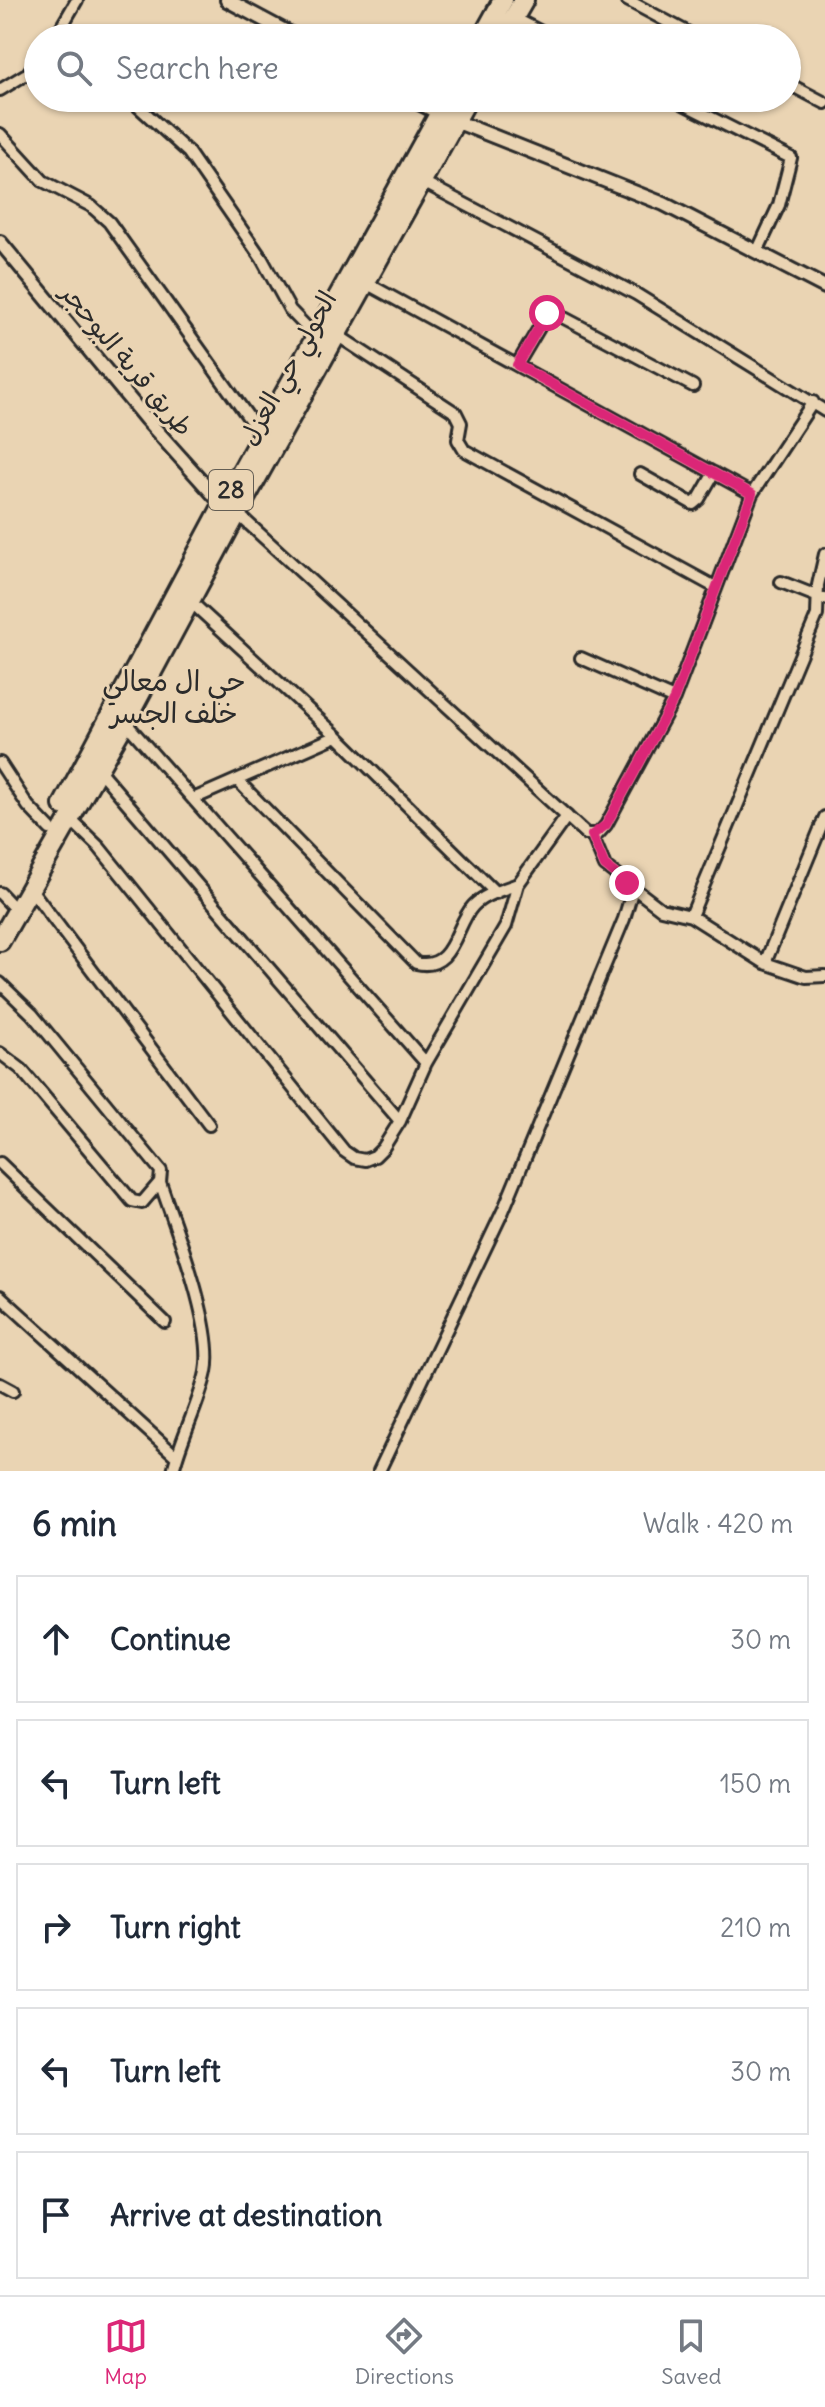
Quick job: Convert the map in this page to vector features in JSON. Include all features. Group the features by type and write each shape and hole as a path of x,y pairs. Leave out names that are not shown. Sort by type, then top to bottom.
{"highway":[{"path":"490,24 503,0"},
{"path":"510,24 524,0"},
{"name":"الحولي حي العزل","path":"30,888 190,601 261,435 447,112"},
{"name":"الحولي حي العزل","path":"30,888 32,871 50,829 230,509 337,335 423,182 448,112"},
{"name":"28","path":"0,941 10,918 30,888"}],"street":[{"path":"64,24 77,0"},
{"path":"227,0 272,24"},
{"path":"627,0 672,24"},
{"path":"514,18 526,24"},
{"path":"0,90 24,75"},
{"path":"801,90 825,103"},
{"path":"144,112 188,152 262,259 290,310 316,337"},
{"path":"450,112 664,204 825,287"},
{"path":"700,112 791,158 779,205 757,252"},
{"path":"0,134 43,181 91,206 109,222 261,435"},
{"path":"423,182 636,294 825,411"},
{"name":"طريق قرية البوحجر","path":"0,242 146,419 230,509"},
{"path":"366,283 752,494"},
{"path":"517,365 546,316 553,312 693,386"},
{"path":"337,335 456,413 461,423 458,440 464,450 715,587"},
{"path":"592,835 606,825 674,699 752,494 813,402"},
{"path":"640,474 693,504 714,473"},
{"path":"230,509 567,816 592,835 605,866 666,912 691,916 765,963 806,977 825,976"},
{"path":"691,916 817,615 822,598 818,585 825,554"},
{"path":"781,582 822,598"},
{"path":"190,601 337,736 496,893"},
{"path":"581,658 674,699"},
{"path":"125,722 426,1063"},
{"path":"193,799 337,736"},
{"path":"0,763 28,806 50,829"},
{"path":"98,769 400,1121"},
{"path":"237,780 416,963 433,963 449,951 472,908 518,884"},
{"path":"69,818 99,847 344,1151 354,1158 365,1160 375,1156 400,1121 426,1063 506,926 518,884 567,816"},
{"path":"765,963 825,817"},
{"path":"379,1471 503,1211 624,919 634,885"},
{"path":"30,888 209,1125"},
{"path":"0,893 10,918"},
{"path":"0,983 32,1014 159,1168 162,1174 160,1182 142,1203 135,1203 21,1069 0,1053"},
{"path":"0,1163 165,1322"},
{"path":"160,1182 186,1262 207,1354 206,1373 173,1471"},
{"path":"0,1296 177,1457"},
{"path":"0,1384 13,1391"}],"district":[{"name":"حي ال معالي خلف الجسر","path":"174,697"}],"route":[{"path":"547,313 517,365 752,494 674,699 603,830 592,835 605,866 627,883"}]}
